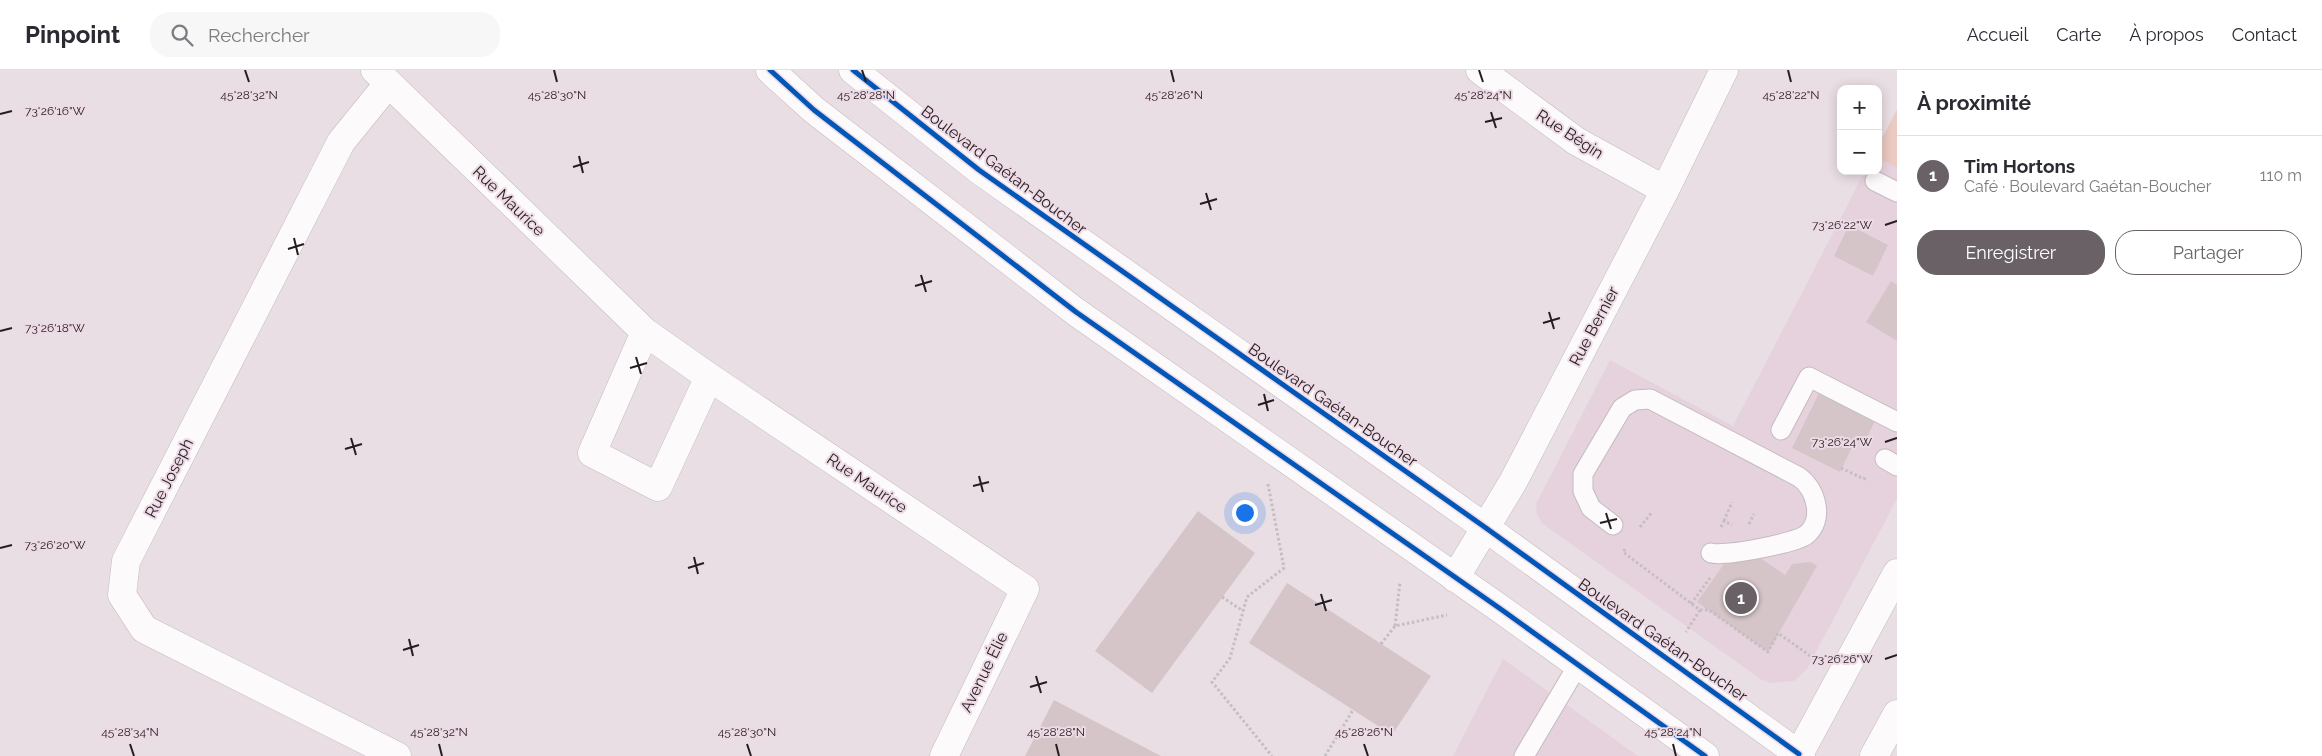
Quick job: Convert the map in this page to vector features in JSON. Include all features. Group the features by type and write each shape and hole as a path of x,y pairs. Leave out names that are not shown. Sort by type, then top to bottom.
{"street":[{"path":"770,70 814,110 1076,312 1260,440 1705,756"},
{"name":"Boulevard Gaétan-Boucher","path":"853,70 980,170 1486,528 1799,755"},
{"name":"Rue Bégin","path":"1480,70 1576,141 1665,190"},
{"name":"Rue Bernier","path":"1455,578 1513,482 1665,190 1724,70"},
{"name":"Rue Maurice","path":"381,77 645,332 708,377 1025,589"},
{"name":"Rue Joseph","path":"381,77 341,142 126,561 122,595 144,629 397,756"},
{"path":"645,332 592,453 658,487 708,377"},
{"path":"1799,755 1897,573"},
{"name":"Avenue Élie","path":"944,756 1025,589"},
{"path":"1874,756 1897,714"}],"lane":[{"path":"1876,181 1897,192"},
{"path":"1782,430 1808,377 1897,422"},
{"path":"1613,526 1591,508 1583,491 1583,474 1622,408 1635,400 1650,399 1799,477 1806,482 1814,494 1816,516 1806,535 1728,555 1711,553"},
{"path":"1524,756 1578,665"}],"path":[{"path":"1260,440 1284,568 1247,597 1230,658 1212,682 1272,756"},
{"path":"1724,521 1732,502"},
{"path":"1623,552 1691,604 1700,610 1709,610 1768,652 1778,633 1816,660"},
{"path":"1691,604 1712,574"},
{"path":"1381,644 1395,626 1400,582"},
{"path":"1222,597 1243,612"},
{"path":"1686,632 1700,610"},
{"path":"1395,626 1448,615"},
{"path":"1325,756 1353,710"}],"shaded area":[{"path":"1897,110 1897,499 1807,669 1794,681 1772,683 1762,680 1543,524 1537,515 1536,504 1610,360 1733,426 1863,175 1882,175 1882,138"},
{"path":"1897,110 1897,167 1882,160 1882,138"},
{"path":"1503,659 1638,756 1453,756"}],"building":[{"path":"1849,225 1888,245 1873,276 1834,256"},
{"path":"1891,281 1897,285 1897,341 1866,322"},
{"path":"1821,389 1877,417 1863,445 1855,441 1840,472 1792,448"},
{"path":"1198,511 1255,553 1152,693 1095,651"},
{"path":"1759,557 1785,575 1792,564 1811,562 1817,566 1768,652 1697,602 1724,564"},
{"path":"1287,583 1431,676 1392,735 1249,643"},
{"path":"1054,700 1161,756 1025,756"}],"cycle path":[{"path":"770,70 814,110 1076,312 1502,610 1705,756"},
{"path":"853,70 979,170 1486,528 1799,754"}],"place":[{"name":"Tim Hortons","path":"1741,598"}]}
